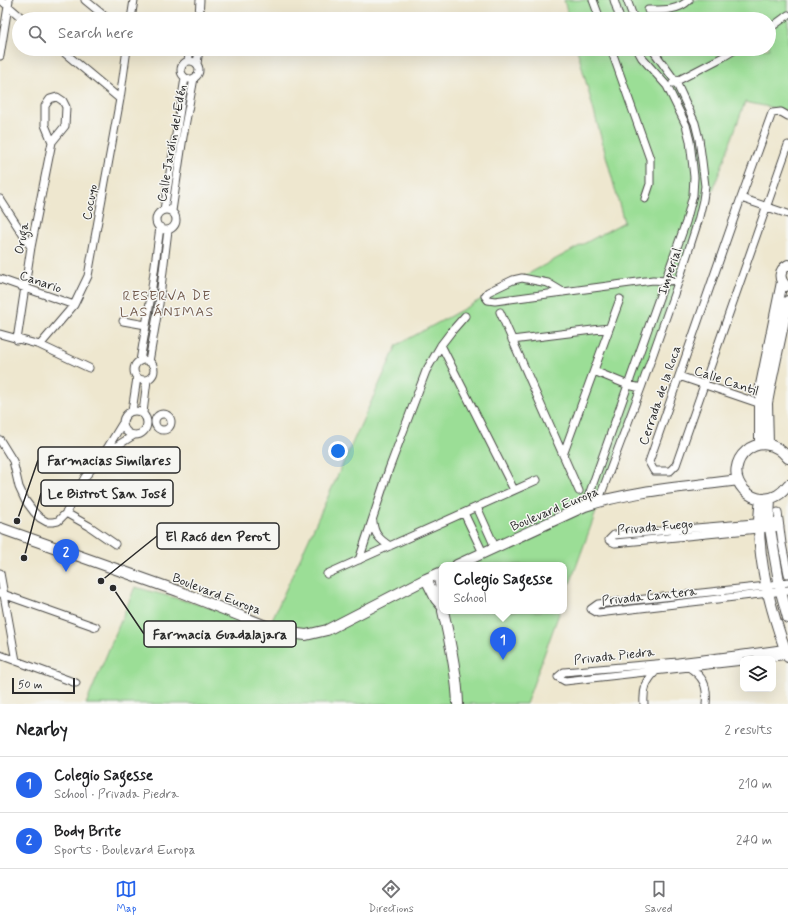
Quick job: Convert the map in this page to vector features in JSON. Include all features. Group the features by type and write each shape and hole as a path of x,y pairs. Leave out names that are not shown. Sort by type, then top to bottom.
{"main road":[{"path":"764,444 763,405 785,284 781,278 781,271 788,265"},
{"path":"779,322 788,301"},
{"path":"786,454 776,447 764,444 751,448 743,454 738,462 736,471 738,480 742,487 747,493 754,497 766,499 778,495 785,490 788,485"},
{"name":"Boulevard Europa","path":"464,562 585,506 598,502 648,492 738,480"},
{"path":"766,499 775,524 773,547 784,587 788,618"},
{"path":"766,499 759,525 760,548 773,612 787,653"},
{"name":"Boulevard Europa","path":"0,528 178,591 281,632 306,635 327,630 439,573"},
{"path":"426,579 439,603"},
{"path":"444,614 448,631 457,687 458,704"}],"street":[{"path":"1,0 9,4 16,12"},
{"path":"85,0 100,12"},
{"path":"132,12 134,0"},
{"path":"199,12 200,0"},
{"path":"594,0 598,12"},
{"path":"614,0 618,12"},
{"path":"627,0 631,12"},
{"path":"648,10 671,10 685,4 689,0"},
{"path":"0,56 9,4"},
{"path":"776,24 788,15"},
{"path":"68,56 120,99"},
{"name":"Cocuyo","path":"40,345 74,305 88,276 120,99 126,56"},
{"path":"188,61 189,56"},
{"path":"197,64 193,61 188,61 183,64 181,73 185,78 194,78 199,72 197,64 198,56"},
{"path":"613,56 650,159 650,184 645,199"},
{"path":"585,506 666,281 686,222 693,195 694,177 690,142 686,125 667,86 641,56"},
{"name":"Imperial","path":"598,502 641,388 679,280 704,200 702,161 695,123 676,82 657,56"},
{"path":"667,86 725,56"},
{"name":"Calle Jardín del Edén","path":"164,210 185,78"},
{"name":"Calle Jardín del Edén","path":"172,212 183,137 194,78"},
{"path":"57,97 63,101 66,107 65,126 52,142 45,124 45,106 50,99 57,97"},
{"name":"Cerrada de la Roca","path":"788,116 781,112 772,113 649,462 654,472 670,472 676,464 788,145"},
{"path":"175,135 183,137"},
{"name":"Oruga","path":"17,340 31,247 52,142"},
{"path":"741,198 788,214"},
{"path":"0,199 31,247"},
{"path":"164,210 172,212 176,220 174,226 168,230 162,229 156,222 158,214 164,210"},
{"path":"140,361 160,227"},
{"path":"149,362 159,304 168,230"},
{"path":"563,292 548,283 522,278 488,292 485,296 488,300 495,301 654,280 679,280"},
{"name":"Canario","path":"0,279 74,305"},
{"path":"563,455 620,299"},
{"path":"150,302 159,304"},
{"path":"500,312 579,491"},
{"path":"359,560 389,469 426,371 441,345 465,316"},
{"path":"122,321 146,325"},
{"path":"512,340 609,328"},
{"path":"0,334 17,340 40,345 89,368"},
{"path":"441,345 514,490"},
{"path":"132,411 137,378 134,373 134,367 138,362 146,360 153,367 152,376 146,380 140,380 137,378"},
{"path":"594,371 628,385 641,388"},
{"name":"Calle Cantil","path":"679,376 763,405"},
{"path":"143,413 146,380"},
{"path":"0,440 13,461 18,487 25,500 40,518 47,522 58,521 66,513 85,477 102,455 122,424 124,416 127,413 139,411 151,420 144,431 138,435 134,435 102,455"},
{"path":"122,424 125,430 134,435"},
{"path":"326,574 536,480"},
{"path":"477,507 495,547"},
{"path":"778,512 775,524 788,574"},
{"path":"66,513 89,526 115,544"},
{"path":"464,513 483,553"},
{"path":"373,520 373,528 377,536 382,542 390,546"},
{"name":"Privada Fuego","path":"705,531 614,535 609,540 615,543 705,531 775,524"},
{"path":"0,573 2,594 16,661"},
{"name":"Privada Cantera","path":"768,590 707,592 651,598 598,604 591,609 598,613 652,607 709,600 768,590 784,587"},
{"path":"707,592 709,600"},
{"path":"2,594 96,627"},
{"path":"651,598 652,607"},
{"path":"772,656 787,653"},
{"name":"Privada Piedra","path":"739,659 665,662 564,672 558,677 565,681 689,667 787,653"},
{"path":"0,655 76,682"},
{"path":"644,704 646,685 650,677 665,662"},
{"path":"678,662 689,667 698,674 704,683 707,694 706,704"},
{"path":"611,668 611,676"}],"green space":[{"path":"564,0 788,0 788,111 745,102 567,592 567,562 439,562 439,614 559,614 526,704 86,704 135,587 270,624 397,345 624,222 579,56 776,56 776,12 567,12"}],"place":[{"name":"Farmacias Similares","path":"17,521"},
{"name":"Le Bistrot San José","path":"24,558"},
{"name":"Body Brite","path":"66,572"},
{"name":"El Racó den Perot","path":"101,581"},
{"name":"Farmacia Guadalajara","path":"113,588"},
{"name":"Colegio Sagesse","path":"503,660"}],"district":[{"name":"RESERVA DE LAS ÁNIMAS","path":"167,304"}]}
